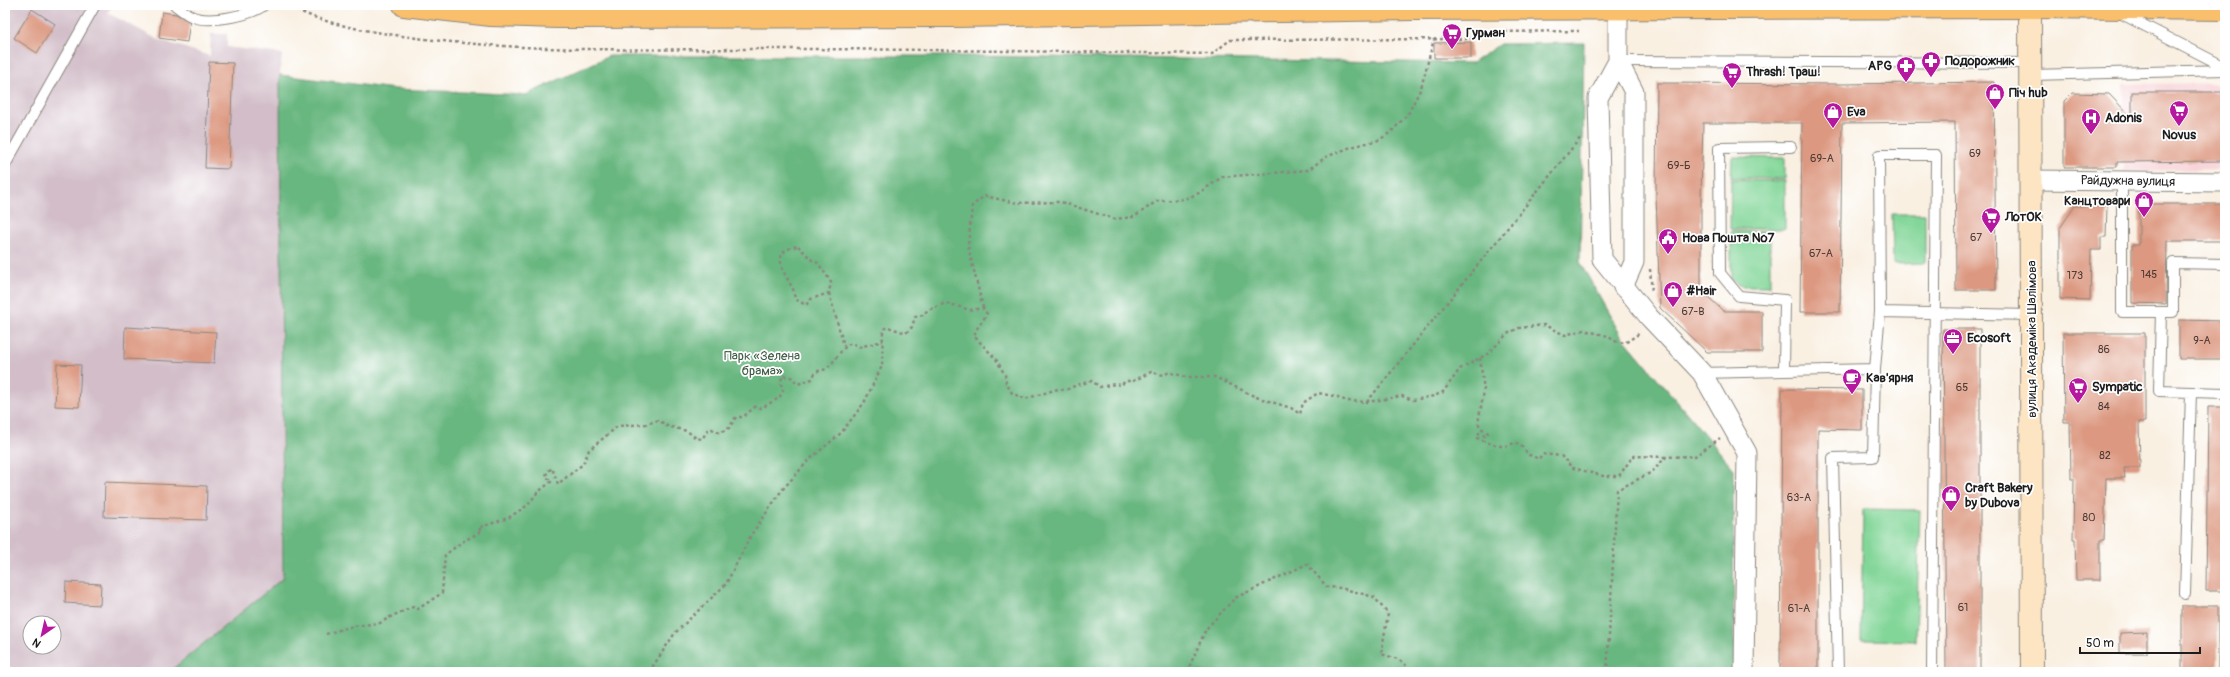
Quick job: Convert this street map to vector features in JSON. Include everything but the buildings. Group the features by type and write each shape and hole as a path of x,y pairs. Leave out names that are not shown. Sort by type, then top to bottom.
{"main road":[{"path":"404,5 491,15 557,17 945,16 1413,7 1618,8 2030,6 2111,9 2225,9"},
{"name":"вулиця Академіка Шалімова","path":"2030,6 2032,180 2032,672"}],"street":[{"path":"1618,8 1618,61 1634,92 1634,262 1624,287"},
{"path":"1618,61 1598,98 1602,259 1649,317 1702,373 1747,453 1744,672"},
{"name":"Райдужна вулиця","path":"2032,180 2225,182"}],"lane":[{"path":"5,165 95,5"},
{"path":"175,5 192,17 220,19 254,12 264,5"},
{"path":"2111,9 2225,69"},
{"path":"1618,61 2031,69 2225,69"},
{"path":"1784,371 1785,300 1739,296 1720,273 1719,148 1791,147"},
{"path":"1838,672 1833,458 1873,457 1875,369 1880,312 1879,155 1936,155 1932,672"},
{"path":"2122,181 2122,312 2173,312 2173,263 2225,264"},
{"path":"1880,312 2032,315"},
{"path":"2161,312 2160,391 2225,393"},
{"path":"1702,373 1875,369"},
{"path":"2185,594 2191,392"}],"path":[{"path":"286,5 300,12 346,27 475,45 557,49 829,49 1212,54 1230,40 1470,39 1492,32 1579,31"},
{"path":"1434,39 1421,88 1408,114 1391,132 1379,140 1351,147 1326,157 1308,170 1222,177 1199,193 1185,198 1157,201 1134,217 1114,219 1062,202 1016,202 984,196 972,206 968,230 968,246 983,308 988,314 976,330 974,336 1000,364 1006,383 1012,393 1025,399 1058,389 1066,390 1092,381 1100,387 1115,384 1122,385 1125,381 1133,381 1151,372 1164,375 1169,372 1186,377 1215,377 1256,397 1291,408 1300,414 1303,403 1318,393 1338,397 1346,401 1367,402 1402,396 1413,400 1434,396 1443,392 1460,369 1489,352 1507,334 1518,328 1544,325 1565,335 1584,330 1608,336 1614,341 1625,343 1640,333 1649,317"},
{"path":"1367,402 1599,115"},
{"path":"829,293 811,299 806,305 795,299 793,287 781,268 781,256 786,250 798,246 812,260 818,263 830,282 829,293 844,346"},
{"path":"1650,266 1652,296"},
{"path":"649,672 675,633 726,584 751,535 782,490 809,460 841,433 864,403 882,366 883,329 888,327 906,334 912,327 915,316 923,316 928,310 946,303 970,310 983,308"},
{"path":"326,634 353,626 380,623 413,607 418,609 442,592 445,555 462,542 482,531 478,528 508,518 528,505 537,493 552,481 546,477 547,472 552,468 558,484 571,476 584,464 589,450 618,426 646,424 659,420 667,426 687,431 696,438 702,439 708,430 712,429 720,433 729,428 736,417 743,417 756,406 761,408 767,403 779,398 783,391 781,384 782,376 791,377 798,384 812,379 816,372 822,372 831,366 844,346 852,343 859,347 883,341"},
{"path":"1480,358 1484,391 1478,423 1481,428 1488,433 1485,436 1479,433 1477,438 1497,445 1510,446 1515,442 1524,448 1527,454 1539,459 1542,454 1561,456 1567,461 1567,464 1571,465 1573,468 1602,476 1619,476 1633,456 1695,456 1733,428"},
{"path":"1607,672 1617,490 1652,472 1666,457"},
{"path":"1187,672 1206,629 1235,598 1308,564 1326,587 1342,588 1374,597 1388,614 1381,654 1398,659 1414,672"}],"shaded area":[{"path":"5,5 112,5 108,13 157,39 210,56 211,34 227,34 227,47 282,54 280,75 283,578 169,672 5,672"},
{"name":"Novus","path":"2225,83 2225,169 2124,171 2124,84"}],"green space":[{"name":"Парк «Зелена брама»","path":"1584,43 1580,262 1620,334 1733,468 1734,672 169,672 283,578 280,75 395,89 526,95 609,56 974,56 1472,63 1500,44"},
{"path":"1732,157 1785,158 1785,179 1731,178"},
{"path":"1731,180 1785,181 1785,229 1730,229"},
{"path":"1892,214 1925,214 1925,263 1893,264"},
{"path":"1731,231 1770,232 1770,286 1742,286 1731,280"},
{"path":"1863,509 1920,510 1916,641 1861,640"}],"place":[{"name":"Гурман","path":"1452,50"},
{"name":"Подорожник","path":"1931,78"},
{"name":"APG","path":"1906,83"},
{"name":"Thrash! Траш!","path":"1732,89"},
{"name":"Піч hub","path":"1995,110"},
{"name":"Novus","path":"2179,127"},
{"name":"Eva","path":"1833,129"},
{"name":"Adonis","path":"2091,135"},
{"name":"Канцтовари","path":"2144,218"},
{"name":"ЛотОК","path":"1991,234"},
{"name":"Нова Пошта №7","path":"1668,255"},
{"name":"#Hair","path":"1673,308"},
{"name":"Ecosoft","path":"1953,355"},
{"name":"Кав'ярня","path":"1852,395"},
{"name":"Sympatic","path":"2078,404"},
{"name":"Craft Bakery by Dubova","path":"1951,512"}]}
